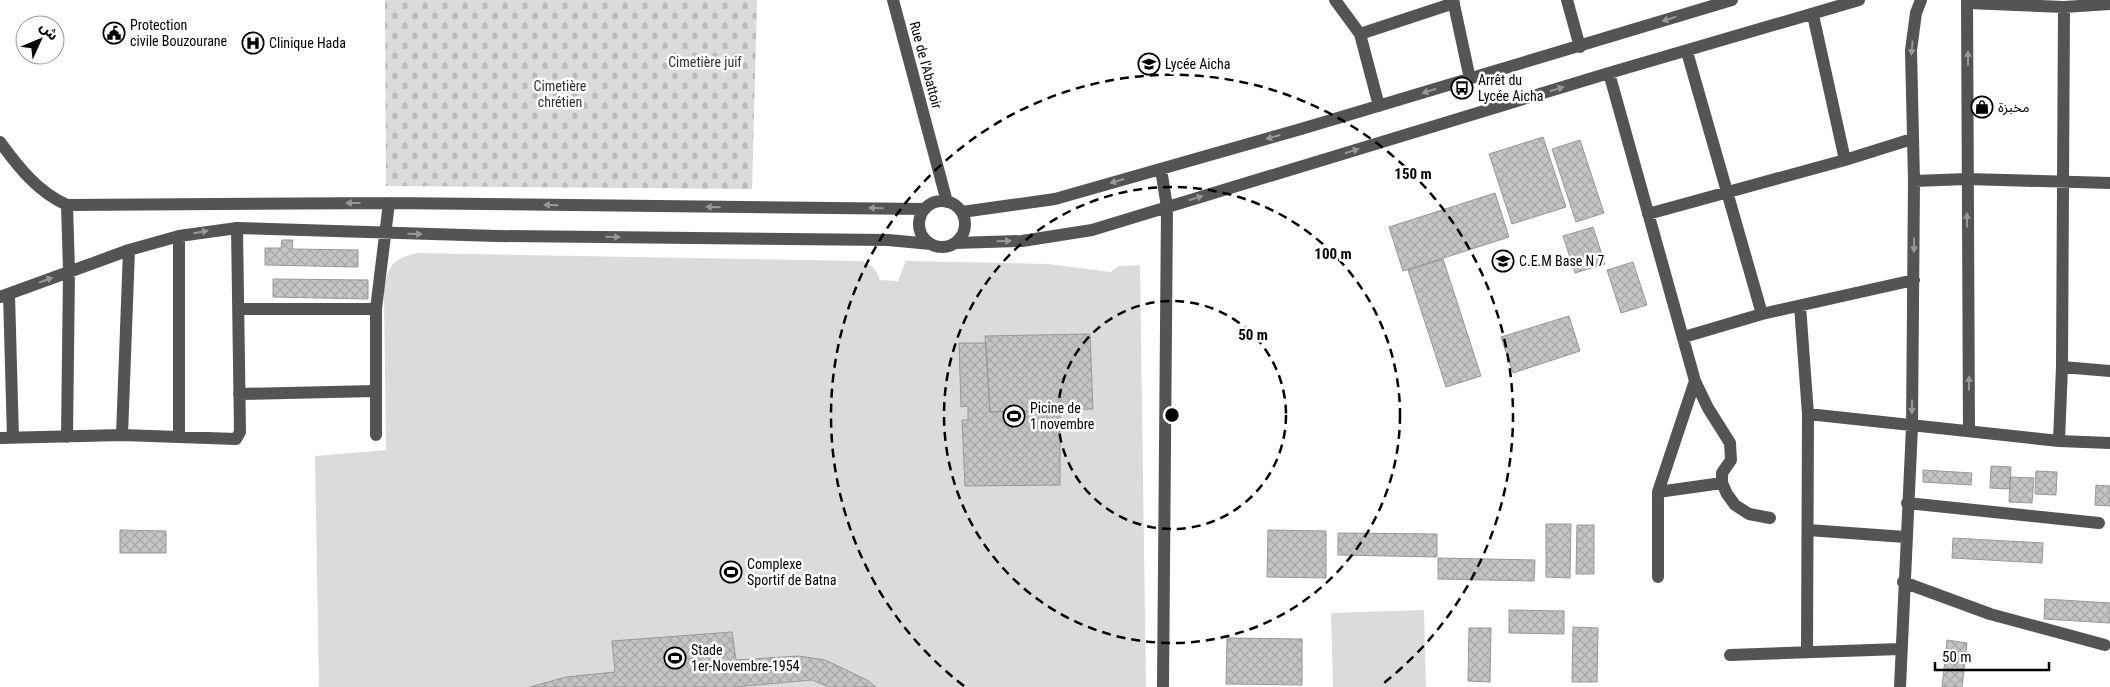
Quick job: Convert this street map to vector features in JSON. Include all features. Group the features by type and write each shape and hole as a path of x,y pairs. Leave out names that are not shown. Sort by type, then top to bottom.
{"street":[{"name":"Rue de l'Abattoir","path":"893,0 947,202"},
{"path":"1335,0 1360,34 1379,106"},
{"path":"1567,0 1580,47"},
{"path":"962,212 1055,199 1580,47 1699,5 1732,0"},
{"path":"237,228 240,432 236,439 122,435 7,438 5,296 129,250 179,236 237,228 385,233 888,240 947,246 955,243 1022,241 1092,230 1610,73 1687,52 1859,0"},
{"path":"1900,687 1905,537 1912,427 1914,181 1911,50 1916,13 1921,0"},
{"path":"1360,34 1453,2 1470,78"},
{"path":"1969,431 1968,2 2064,7 2110,4"},
{"path":"2059,441 2062,367 2064,7"},
{"path":"1813,15 1845,160"},
{"path":"1687,52 1725,193 1762,314"},
{"path":"1610,73 1695,381 1708,408 1730,443 1731,460 1722,473 1722,483 1735,505 1748,514 1770,518"},
{"path":"1648,214 1845,160 1912,139"},
{"path":"0,142 21,171 42,190 68,205 388,203 924,209 939,201 954,205 962,212 965,222 964,230 955,243"},
{"path":"1161,169 1167,207 1163,687"},
{"path":"1914,181 1967,179 2110,183"},
{"path":"376,436 376,309 388,203"},
{"path":"67,437 68,205"},
{"path":"924,209 919,221 920,230 924,238 931,244"},
{"path":"179,236 180,436"},
{"path":"122,435 129,250"},
{"path":"1684,337 1762,314 1914,280"},
{"path":"1800,306 1808,414 1807,651"},
{"path":"238,309 376,309"},
{"path":"2062,367 2110,371"},
{"path":"1658,577 1658,492 1695,381"},
{"path":"239,394 376,391"},
{"path":"1808,414 1912,427 2110,444"},
{"path":"1658,492 1722,483"},
{"path":"1907,503 2099,523"},
{"path":"1808,530 1905,537"},
{"path":"1903,582 1990,614 2106,645"},
{"path":"1730,655 1900,649"}],"green space":[{"name":"Cimetière chrétien","path":"385,0 757,0 752,189 386,186"},
{"name":"Complexe Sportif de Batna","path":"416,253 861,261 873,267 880,280 898,281 906,261 1048,264 1111,272 1119,266 1140,265 1146,687 319,687 315,456 386,450 384,291 387,276 392,265 401,258"},
{"path":"1424,610 1426,687 1333,687 1331,613"}],"building":[{"path":"1543,137 1566,207 1512,224 1489,154"},
{"path":"1580,140 1604,213 1576,222 1552,149"},
{"path":"1495,193 1509,237 1403,271 1389,227"},
{"path":"1593,227 1605,264 1575,273 1563,236"},
{"path":"282,240 293,240 292,249 358,250 358,267 265,265 265,248 281,248"},
{"path":"1443,259 1481,376 1446,387 1408,270"},
{"path":"1633,262 1647,305 1621,313 1607,270"},
{"path":"273,279 368,280 368,299 273,297"},
{"path":"1569,316 1580,351 1513,373 1501,337"},
{"path":"1090,334 1093,409 990,412 985,336"},
{"name":"Picine de 1 novembre","path":"959,343 986,343 990,412 1060,410 1060,485 965,486 962,420 968,420 968,406 961,407"},
{"path":"1991,466 2011,467 2010,489 1990,488"},
{"path":"1923,470 1972,473 1971,485 1923,482"},
{"path":"2036,471 2057,472 2056,495 2035,494"},
{"path":"2010,477 2034,478 2032,503 2009,502"},
{"path":"2096,485 2110,486 2110,506 2095,505"},
{"path":"1546,524 1571,524 1570,578 1546,577"},
{"path":"1577,525 1594,525 1594,574 1576,574"},
{"path":"120,530 166,531 166,553 120,553"},
{"path":"1268,530 1326,531 1326,578 1267,577"},
{"path":"1338,533 1437,534 1437,557 1338,555"},
{"path":"1953,538 2043,543 2042,563 1952,558"},
{"path":"1438,558 1535,560 1534,581 1438,579"},
{"path":"2045,599 2110,603 2110,623 2044,619"},
{"path":"1509,610 1564,611 1564,634 1509,633"},
{"path":"1573,627 1598,628 1597,682 1572,682"},
{"path":"1469,628 1491,628 1490,682 1468,681"},
{"name":"Stade 1er-Novembre-1954","path":"732,632 736,660 799,656 825,660 867,680 876,687 829,687 812,680 735,687 530,687 566,677 615,672 612,641"},
{"path":"1227,638 1302,639 1302,685 1226,684"},
{"path":"1947,640 1967,643 1962,687 1942,687"}],"place":[{"name":"Protection civile Bouzourane","path":"114,33"},
{"name":"Clinique Hada","path":"253,43"},
{"name":"Lycée Aicha","path":"1149,64"},
{"name":"Arrêt du Lycée Aicha","path":"1462,88"},
{"name":"مخبزة","path":"1982,107"},
{"name":"C.E.M Base N 7","path":"1503,261"},
{"name":"Picine de 1 novembre","path":"1014,416"},
{"name":"Complexe Sportif de Batna","path":"731,572"},
{"name":"Stade 1er-Novembre-1954","path":"675,658"}],"park label":[{"name":"Cimetière juif","path":"705,62"}]}
